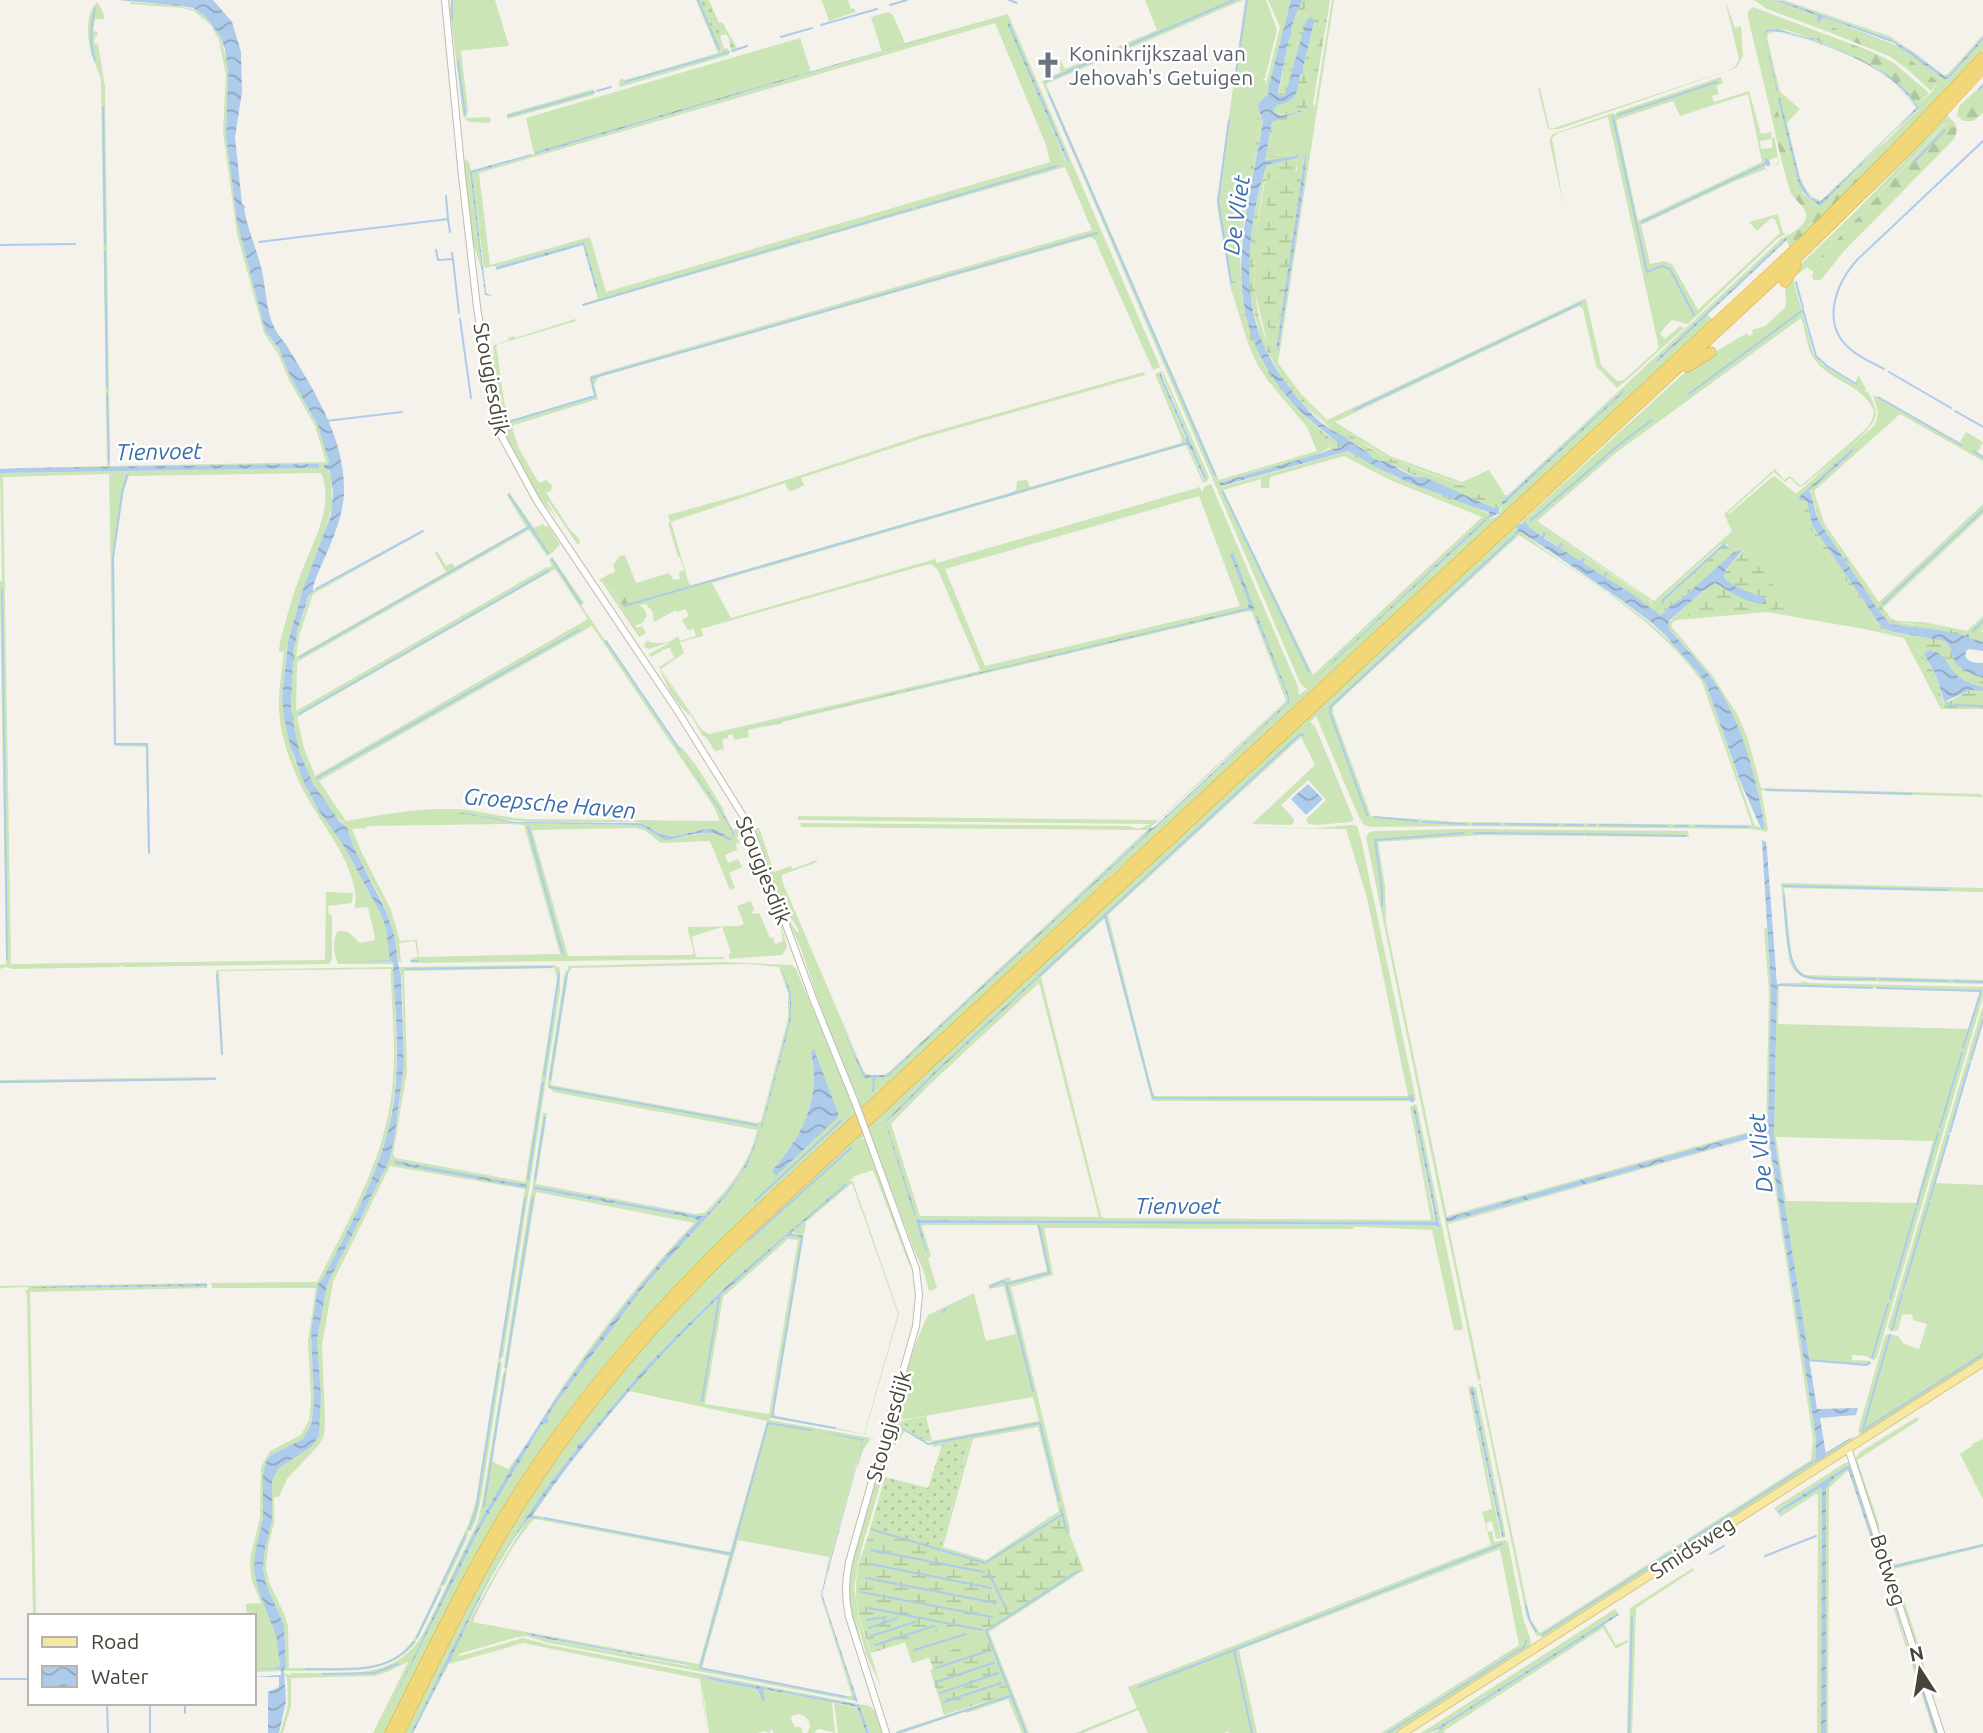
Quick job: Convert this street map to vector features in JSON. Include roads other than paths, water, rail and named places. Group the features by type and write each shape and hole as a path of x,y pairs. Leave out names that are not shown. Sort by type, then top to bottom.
{"highway":[{"path":"390,1733 469,1577 516,1496 601,1377 678,1289 764,1205 1802,243 1983,57"},
{"path":"398,1733 474,1584 518,1507 591,1403 626,1358 685,1292 1804,251 1914,143 1983,68"},
{"path":"1785,282 1804,251"},
{"path":"1666,380 1711,352"}],"main road":[{"name":"Smidsweg","path":"1402,1733 1983,1362"}],"street":[{"name":"Stougjesdijk","path":"445,0 477,307 499,432 537,501 676,708 750,827 911,1253 918,1289 914,1334 849,1562 845,1586 849,1617 886,1733"},
{"name":"Botweg","path":"1848,1448 1941,1733"}],"water":[{"path":"118,0 213,0 232,22 241,52 242,92 235,137 242,204 246,207 244,209 262,271 272,322 308,380 326,416 340,454 343,474 344,494 340,518 313,586 313,590 316,590 309,595 298,628 293,654 293,722 300,754 314,785 339,821 347,827 353,846 386,911 394,935 401,975 404,1065 395,1134 389,1161 327,1285 317,1340 321,1396 319,1436 311,1447 279,1468 272,1481 272,1521 263,1569 266,1584 284,1625 286,1701 279,1733 268,1733 268,1692 279,1687 279,1677 256,1677 281,1675 281,1669 256,1669 280,1666 276,1635 258,1589 254,1569 263,1518 263,1475 271,1455 303,1439 311,1425 314,1402 311,1332 318,1284 364,1197 387,1135 396,1076 393,963 340,962 390,960 386,929 382,916 342,843 319,811 305,785 290,745 282,697 288,642 302,592 331,515 333,493 330,471 324,468 329,461 318,426 290,376 279,349 265,330 237,222 226,136 228,72 225,49 220,36 205,16 193,8"},
{"path":"1291,0 1303,0 1291,29 1279,96 1286,92 1306,21 1311,17 1314,22 1304,73 1300,76 1295,96 1277,105 1273,111 1284,115 1305,110 1272,122 1265,161 1295,156 1298,158 1267,165 1255,210 1249,260 1251,301 1261,339 1293,392 1316,418 1331,430 1379,461 1388,462 1404,472 1427,478 1494,508 1499,507 1499,515 1488,519 1488,512 1410,483 1348,451 1221,486 1219,483 1342,447 1296,407 1266,367 1251,334 1243,300 1241,266 1244,232 1263,122 1258,106 1269,93"},
{"path":"1774,0 1890,39 1945,77 1983,37 1983,40 1949,78 1944,79 1894,43 1823,17 1819,22 1818,16"},
{"path":"1005,15 536,154 535,152"},
{"path":"1009,22 1069,161 1067,162 1007,23"},
{"path":"1778,29 1814,37 1815,40 1873,66 1899,84 1919,108 1896,131 1917,107 1889,78 1868,64 1823,44 1790,34 1766,32 1777,92 1764,33 1766,30"},
{"path":"1778,98 1800,180 1810,197 1820,202 1890,137 1820,206 1807,196 1799,185"},
{"path":"531,154 472,173 486,293 493,296 485,295 470,171"},
{"path":"1307,154 1279,347 1276,351 1305,155"},
{"path":"1786,238 1787,240 1657,362 1656,360"},
{"path":"584,242 598,291 583,245 496,270 496,267"},
{"path":"1161,374 1206,478 1204,479 1189,445 1186,444 1186,437 1159,375"},
{"path":"1624,390 1503,505 1501,503"},
{"path":"1852,449 1854,451 1809,491 1820,523 1890,624 1965,636 1967,634 1969,638 1983,642 1983,651 1969,649 1966,651 1966,658 1983,663 1983,678 1958,665 1945,641 1882,628 1812,525 1807,501 1800,500 1799,497"},
{"path":"319,464 319,468 0,473 0,469 21,468"},
{"path":"1487,520 1316,678 1334,660"},
{"path":"1526,522 1541,536 1546,533 1544,538 1558,547 1563,544 1560,548 1580,561 1585,558 1583,563 1603,576 1608,573 1606,578 1660,615 1733,553 1742,551 1725,571 1724,578 1735,586 1766,599 1766,604 1746,600 1715,583 1668,624 1670,630 1714,681 1736,721 1758,792 1765,828 1762,829 1759,824 1740,781 1706,684 1700,675 1652,623 1523,533 1514,534 1518,530 1516,526"},
{"path":"1233,553 1255,610 1253,611 1252,609 712,737 1248,608 1249,603 1230,554"},
{"path":"1257,615 1289,696 1289,703 887,1077 864,1078 842,1027 865,1075 887,1075 1287,703 1288,698 1255,616"},
{"path":"1929,650 1943,657 1960,677 1983,687 1983,691 1970,690 1944,702 1936,675 1924,654"},
{"path":"679,750 721,810 734,833 731,841 717,834 705,833 664,840 636,825 514,823 449,813 464,813 515,822 638,823 670,836 710,829 731,839 732,832 720,811"},
{"path":"1308,784 1323,799 1306,815 1291,799"},
{"path":"1762,840 1766,842 1767,851 1777,985 1774,1136 1817,1409 1858,1408 1856,1415 1820,1418 1826,1455 1815,1462 1816,1438 1768,1133 1447,1222 1446,1218 1768,1128 1771,992"},
{"path":"781,968 791,993 791,1019 764,1122 748,1164 728,1194 645,1285 557,1402 547,1417 547,1424 541,1426 480,1528 377,1733 471,1540 522,1451 603,1333 698,1221 694,1218 534,1189 534,1186 699,1216 707,1214 740,1175 763,1122 789,1021 790,997"},
{"path":"1039,975 886,1123 914,1215 885,1122 933,1073"},
{"path":"814,1049 839,1116 776,1176 772,1171 800,1130 811,1102 811,1052"},
{"path":"1415,1107 1440,1229 1434,1225 922,1223 920,1225 926,1251 916,1221 1435,1222 1413,1108"},
{"path":"396,1161 527,1185 526,1188 395,1164"},
{"path":"846,1183 847,1185 792,1232 803,1238 786,1237 692,1324 643,1375 575,1457 533,1514 543,1519 529,1518 506,1551 477,1604 451,1661 411,1733 485,1586 506,1550 528,1515 578,1444 643,1370 730,1283"},
{"path":"207,1286 32,1288 32,1287"},
{"path":"1473,1387 1504,1537 1470,1388"},
{"path":"817,1431 864,1439 822,1594 858,1702 853,1700 854,1695 821,1594 863,1441"},
{"path":"1849,1465 1914,1664 1848,1469 1834,1478 1826,1488 1826,1733 1821,1733 1822,1487 1778,1513 1777,1511"},
{"path":"1618,1613 1619,1615 1440,1731 1439,1729 1429,1733"},
{"path":"528,1633 688,1664 688,1665 533,1636"},
{"path":"699,1675 859,1705 869,1733 866,1733 857,1707 764,1689 765,1700 762,1701 758,1689"}],"waterway":[{"path":"452,0 452,19"},
{"path":"698,0 719,49"},
{"path":"890,5 907,0"},
{"path":"1009,0 1017,3"},
{"path":"1046,81 1234,0"},
{"path":"1234,87 1247,0"},
{"path":"95,8 91,34 95,60"},
{"path":"821,25 877,9"},
{"path":"781,37 812,28"},
{"path":"732,51 747,46"},
{"path":"625,82 729,52"},
{"path":"458,61 465,114"},
{"path":"1618,115 1717,82"},
{"path":"1979,89 1983,85"},
{"path":"597,91 611,87"},
{"path":"508,116 594,92"},
{"path":"1049,94 1215,475"},
{"path":"103,107 105,244"},
{"path":"1613,117 1647,272 1661,266 1670,269 1694,315"},
{"name":"De Vliet","path":"1229,120 1218,201 1231,282 1234,282"},
{"path":"1913,163 1945,130"},
{"path":"1884,369 1854,352 1841,339 1834,315 1838,291 1858,259 1983,141"},
{"path":"1642,222 1767,163"},
{"path":"916,208 1057,166"},
{"path":"259,242 448,219 446,196"},
{"path":"810,239 912,209"},
{"path":"448,219 450,232"},
{"path":"511,421 595,396 591,378 1097,233"},
{"path":"583,305 800,241"},
{"path":"0,245 75,244"},
{"path":"436,250 438,260 453,259 452,253"},
{"path":"105,251 107,387"},
{"path":"453,259 459,313"},
{"path":"1796,282 1803,308"},
{"path":"1354,410 1581,303"},
{"path":"1689,394 1803,310 1816,356 1856,384"},
{"path":"460,319 471,398"},
{"path":"1889,372 1951,408"},
{"name":"Tienvoet","path":"107,394 109,462"},
{"path":"1878,397 1962,445"},
{"path":"1955,411 1983,427"},
{"path":"326,421 402,412"},
{"path":"1531,520 1652,420"},
{"path":"624,606 1188,443"},
{"path":"1973,451 1983,457"},
{"name":"Tienvoet","path":"127,475 113,557 115,744 147,744 149,852"},
{"path":"1223,492 1309,672"},
{"path":"509,495 548,553"},
{"path":"1895,592 1983,510"},
{"path":"300,657 529,527"},
{"path":"316,589 423,531"},
{"path":"1367,815 1330,707 1514,536"},
{"path":"1663,603 1662,601 1722,546 1728,548"},
{"path":"552,559 581,604"},
{"path":"299,714 548,571"},
{"path":"2,590 7,959"},
{"path":"1883,604 1893,594"},
{"path":"1973,631 1983,621"},
{"path":"317,778 579,630"},
{"path":"606,641 680,750"},
{"path":"1946,703 1983,706"},
{"path":"1039,976 1298,736 1304,736"},
{"path":"1766,790 1912,794"},
{"path":"1375,817 1418,821"},
{"path":"1423,822 1466,824"},
{"path":"1473,824 1500,824"},
{"path":"1506,824 1558,825"},
{"path":"1564,825 1583,825"},
{"path":"1589,825 1595,825"},
{"path":"1600,825 1667,826"},
{"path":"1674,826 1688,826"},
{"path":"1696,826 1748,827"},
{"path":"528,827 563,954"},
{"path":"1382,906 1375,840 1464,833"},
{"path":"1474,833 1583,834"},
{"path":"1586,834 1686,836"},
{"path":"1784,886 1948,890"},
{"path":"1784,895 1790,952 1798,971 1804,976 1818,979 1875,979"},
{"path":"1105,916 1153,1098 1412,1099"},
{"path":"411,961 418,961"},
{"path":"406,969 551,967"},
{"path":"544,1076 559,974"},
{"path":"550,1079 567,974"},
{"path":"217,975 222,1054"},
{"path":"1880,979 1948,981"},
{"path":"1954,981 1982,982"},
{"path":"1775,985 1872,988"},
{"path":"1877,988 1981,991 1963,1048"},
{"path":"1971,1060 1983,1020"},
{"path":"1940,1127 1962,1053"},
{"path":"1950,1132 1970,1063"},
{"path":"873,1091 874,1078"},
{"path":"0,1082 215,1079"},
{"path":"528,1179 543,1083"},
{"path":"549,1087 756,1125"},
{"path":"535,1179 545,1117"},
{"path":"755,1201 842,1120"},
{"path":"1917,1205 1938,1133"},
{"path":"1930,1199 1949,1135"},
{"path":"749,1240 851,1148"},
{"path":"506,1367 533,1197"},
{"path":"500,1357 525,1198"},
{"path":"1903,1290 1929,1202"},
{"path":"1890,1299 1916,1209"},
{"path":"1006,1284 1049,1273 1039,1226"},
{"path":"772,1417 802,1237"},
{"path":"990,1287 1003,1281 1006,1283 1033,1391"},
{"path":"1892,1330 1902,1294"},
{"path":"702,1401 719,1299"},
{"path":"1872,1358 1888,1304"},
{"path":"943,1312 946,1309"},
{"path":"1863,1429 1890,1335"},
{"path":"1862,1431 1983,1354"},
{"path":"1807,1360 1866,1365 1870,1363"},
{"path":"469,1529 476,1510 499,1364"},
{"path":"484,1506 505,1374"},
{"path":"774,1417 835,1428"},
{"path":"811,1430 768,1423 700,1668 846,1697"},
{"path":"900,1427 928,1444 1040,1423 1059,1501"},
{"path":"1824,1455 1850,1439"},
{"path":"1542,1635 1816,1460"},
{"path":"1061,1509 1067,1533"},
{"path":"874,1530 985,1563 1063,1514"},
{"path":"544,1518 731,1554"},
{"path":"442,1584 465,1536"},
{"path":"1765,1556 1816,1536"},
{"path":"1252,1733 1234,1650 1502,1544"},
{"path":"1892,1567 1983,1545"},
{"path":"1710,1554 1724,1546"},
{"path":"871,1550 984,1572"},
{"path":"870,1564 991,1588"},
{"path":"1026,1733 986,1631 1078,1571"},
{"path":"989,1573 1005,1607"},
{"path":"866,1578 996,1603"},
{"path":"417,1637 440,1590"},
{"path":"861,1592 992,1617"},
{"path":"1526,1606 1536,1631"},
{"path":"869,1608 982,1630"},
{"path":"867,1620 886,1617"},
{"path":"1629,1733 1632,1617"},
{"path":"869,1628 897,1618"},
{"path":"871,1636 915,1622"},
{"path":"875,1645 934,1626"},
{"path":"914,1650 966,1634"},
{"path":"1388,1733 1525,1646 1526,1641"},
{"path":"306,1669 350,1669 378,1665 391,1661 414,1642"},
{"path":"1138,1687 1234,1650"},
{"path":"936,1668 988,1651"},
{"path":"936,1682 994,1663"},
{"path":"323,1674 374,1673 398,1664"},
{"path":"940,1693 998,1673"},
{"path":"1917,1673 1936,1733"},
{"path":"0,1679 28,1679"},
{"path":"944,1702 1001,1683"},
{"path":"897,1733 1010,1696"},
{"path":"107,1705 108,1733"},
{"path":"150,1705 150,1733"},
{"path":"185,1705 185,1713"}],"place":[{"name":"Koninkrijkszaal van Jehovah's Getuigen","path":"1048,65"}],"water label":[{"name":"Groepsche Haven","path":"550,803"}]}
